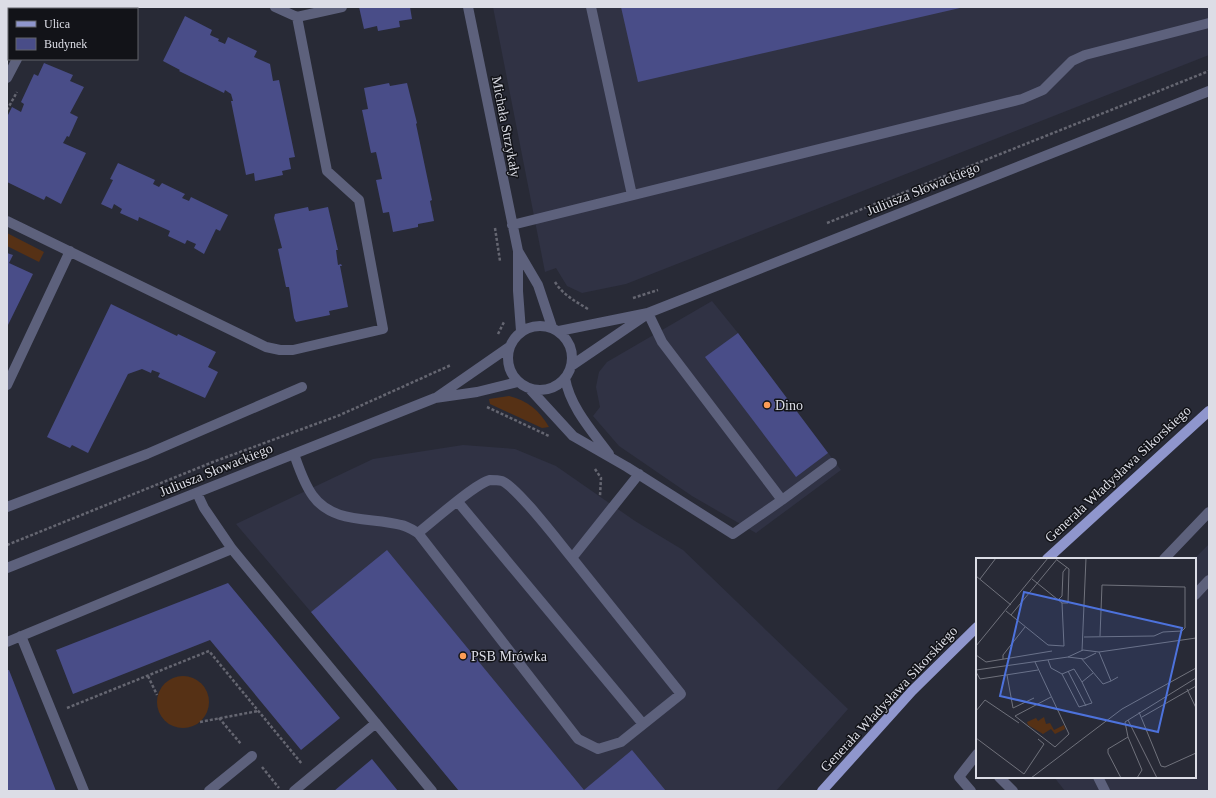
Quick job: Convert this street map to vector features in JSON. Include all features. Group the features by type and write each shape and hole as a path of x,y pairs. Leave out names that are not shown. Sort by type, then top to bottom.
{"main road":[{"name":"Generała Władysława Sikorskiego","path":"1048,558 1209,410"},
{"name":"Generała Władysława Sikorskiego","path":"822,791 912,691 976,628"}],"street":[{"path":"275,7 297,17 342,7"},
{"name":"Michała Strzykały","path":"468,7 518,251 518,291 521,330"},
{"path":"591,7 632,195"},
{"path":"7,221 266,347 280,350 293,350 384,329 359,200 327,170 297,17"},
{"path":"512,225 1022,99 1043,90 1072,62 1085,55 1209,23"},
{"path":"7,78 16,60"},
{"name":"Juliusza Słowackiego","path":"556,329 648,313 1209,91"},
{"path":"7,385 70,251"},
{"name":"Michała Strzykały","path":"518,251 538,285 556,329"},
{"path":"648,313 662,342 782,500"},
{"name":"Juliusza Słowackiego","path":"571,366 648,313"},
{"path":"542,325 556,329 569,343 572,350 571,366 565,378 558,385 549,389 539,390 529,388 518,382 508,366 507,356 509,347 514,338 521,330 531,326 542,325"},
{"name":"Juliusza Słowackiego","path":"7,568 435,398 509,347"},
{"path":"565,378 568,391 580,414 611,457"},
{"name":"Juliusza Słowackiego","path":"435,398 477,392 518,382"},
{"path":"7,507 147,454 302,387"},
{"path":"529,388 573,436 639,474 733,534 832,463"},
{"path":"294,454 306,486 314,498 326,508 356,518 403,525 418,533 578,739 598,749 621,742 681,694 572,558 522,499 503,482 497,480 478,485 418,533"},
{"path":"572,558 639,474"},
{"path":"197,493 204,508 232,549 432,791"},
{"path":"458,502 643,724"},
{"path":"1165,558 1209,512"},
{"path":"7,642 232,549"},
{"path":"1196,593 1209,580"},
{"path":"21,636 84,791"},
{"path":"294,791 376,724"},
{"path":"209,791 252,756"},
{"path":"971,791 959,777 976,756"},
{"path":"1000,778 1013,791"},
{"path":"1099,778 1106,791"}],"path":[{"path":"824,224 1209,71"},
{"path":"554,280 560,290 572,300 588,309 592,309"},
{"path":"625,300 661,289"},
{"path":"493,339 505,320"},
{"path":"7,545 213,462 340,415 415,383 456,363"},
{"path":"483,402 487,407 555,438"},
{"path":"590,465 596,469 601,478 602,486 599,495 613,507"},
{"path":"53,714 209,651 312,776"},
{"path":"148,676 157,695"},
{"path":"200,722 259,711"}],"shaded area":[{"path":"493,7 1209,7 1209,55 626,284 582,293 567,286 556,268 545,272"},
{"path":"7,233 44,252 39,262 7,246"},
{"path":"712,301 738,333 841,470 756,533 692,496 619,446 593,416 600,407 596,387 599,372 607,362"},
{"path":"509,396 516,398 532,407 537,411 549,427 542,428 490,404 489,399"},
{"path":"463,445 515,449 556,466 635,521 683,550 848,709 776,791 459,791 236,524 373,459"},
{"path":"1209,544 1209,791 1065,791 1055,778 1196,778 1195,558"},
{"path":"178,676 188,676 202,683 209,697 209,707 202,721 188,728 178,728 168,724 161,717 157,707 157,697 161,687 168,680"}],"building":[{"path":"71,7 137,7 136,8"},
{"path":"359,7 410,7 412,19 399,21 400,27 378,31 377,26 364,29"},
{"path":"621,7 960,7 960,8 638,82"},
{"path":"185,16 212,30 210,35 219,39 218,41 225,44 228,37 257,51 254,57 270,64 273,81 279,80 295,157 289,158 291,169 282,171 283,175 255,181 254,173 246,175 231,101 233,101 231,94 225,90 224,93 179,71 180,70 163,61"},
{"path":"44,63 73,75 70,81 84,87 70,113 78,117 69,137 67,136 63,143 86,153 61,204 46,196 44,200 7,182 7,117 12,107 21,112 24,104 21,102 34,74 38,76"},
{"path":"389,83 390,86 407,83 417,123 432,200 430,201 434,221 418,224 418,227 393,232 389,212 383,213 376,180 382,179 376,152 371,153 362,110 368,109 364,88"},
{"path":"118,163 155,180 153,184 159,187 162,183 185,194 182,198 189,201 191,197 228,215 220,231 216,229 204,254 194,248 196,244 187,240 185,244 168,236 170,231 139,217 138,221 120,213 122,209 114,204 112,209 101,204 113,180 110,179"},
{"path":"308,207 309,211 328,207 338,250 336,250 338,265 341,264 342,266 340,266 348,307 329,311 330,315 296,322 289,287 286,287 278,249 282,248 274,218 275,214"},
{"path":"7,253 13,255 9,263 33,274 7,327"},
{"path":"111,304 177,336 178,334 216,352 208,367 218,372 205,398 158,377 160,373 152,370 151,373 142,369 128,374 88,453 72,445 70,448 47,437"},
{"name":"Dino","path":"738,333 828,453 796,477 705,357"},
{"path":"387,550 584,790 632,750 666,791 459,791 311,612"},
{"path":"228,583 340,718 301,750 210,640 73,694 56,650"},
{"path":"7,670 9,670 56,791 7,791"},
{"path":"372,759 398,791 334,791"}],"place":[{"name":"Dino","path":"767,405"},
{"name":"PSB Mrówka","path":"463,656"}]}
